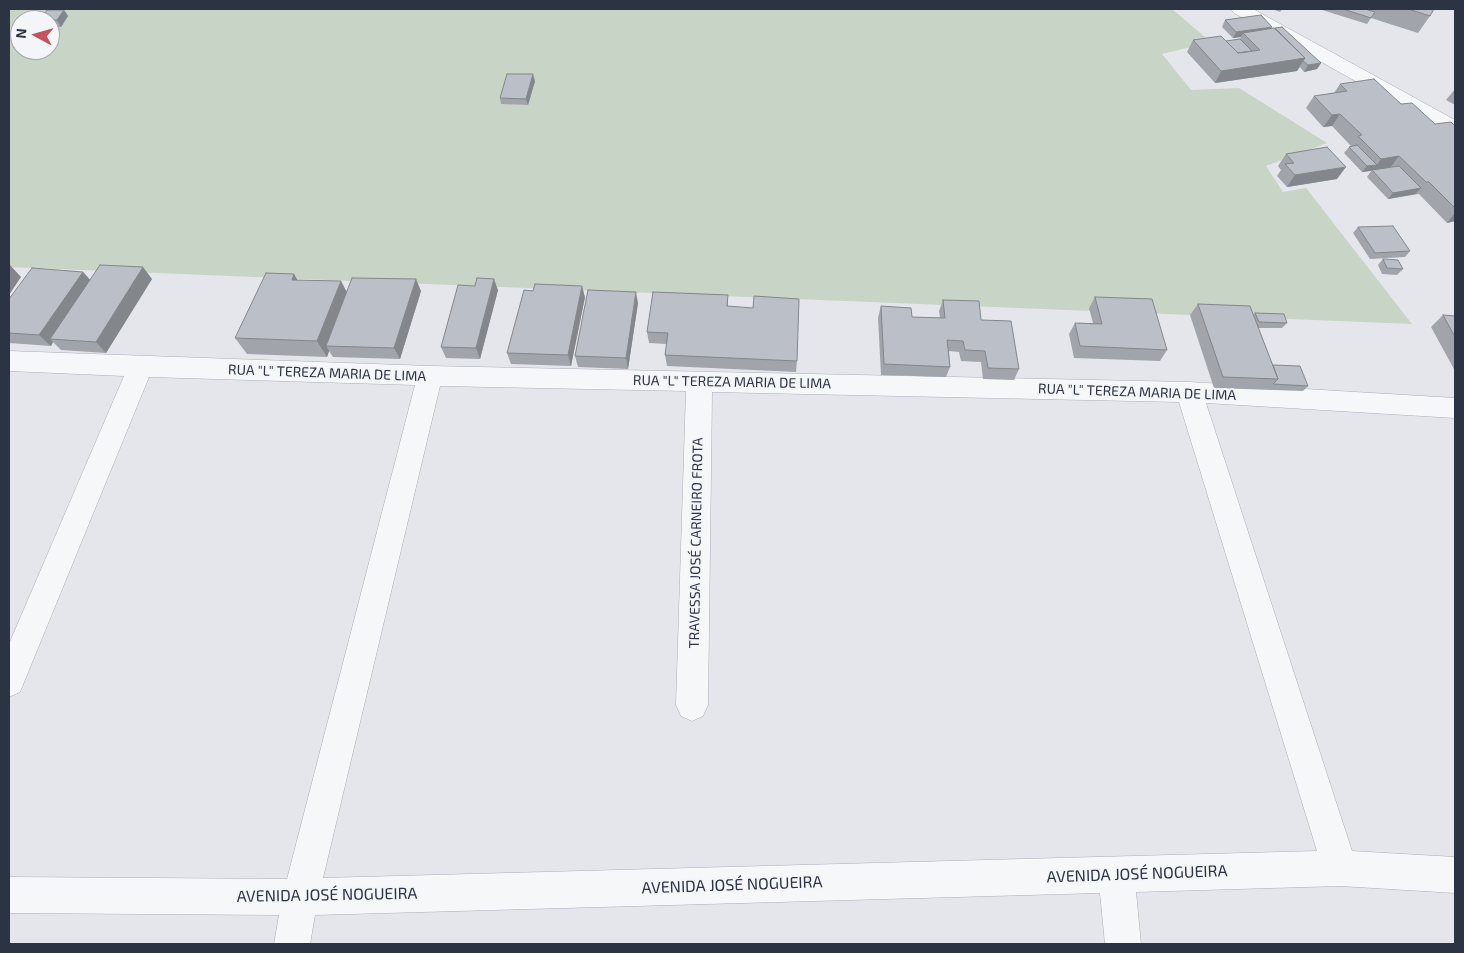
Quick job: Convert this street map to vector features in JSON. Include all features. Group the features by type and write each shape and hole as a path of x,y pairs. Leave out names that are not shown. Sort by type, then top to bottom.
{"street":[{"path":"1240,9 1455,128"},
{"name":"RUA \"L\" TEREZA MARIA DE LIMA","path":"9,361 430,376 1189,392 1449,408"},
{"path":"9,681 140,367"},
{"path":"292,944 300,897 430,376"},
{"name":"TRAVESSA JOSÉ CARNEIRO FROTA","path":"692,705 699,381"},
{"path":"1189,392 1340,868"},
{"path":"1449,408 1455,430"},
{"name":"AVENIDA JOSÉ NOGUEIRA","path":"9,896 300,897 1340,868 1455,875"},
{"path":"1116,874 1123,944"}],"green space":[{"path":"9,9 1172,9 1211,42 1162,54 1191,90 1239,88 1327,143 1266,166 1283,192 1306,188 1412,324 9,267"}],"building":[{"path":"1343,9 1365,9 1375,12 1371,18"},
{"path":"1408,9 1434,9 1430,16"},
{"path":"1261,15 1272,27 1236,32 1225,20"},
{"path":"1282,27 1321,63 1308,65 1303,61 1305,58 1275,28"},
{"path":"1274,28 1305,58 1221,71 1193,40 1221,36 1238,53 1260,50 1243,33"},
{"path":"1240,39 1252,51 1238,53 1226,41"},
{"path":"507,74 533,74 526,99 500,98"},
{"path":"1374,79 1401,104 1412,103 1435,124 1451,122 1455,126 1455,208 1399,156 1381,159 1358,136 1362,135 1340,114 1332,115 1314,96 1347,91 1340,84"},
{"path":"1357,145 1377,165 1367,166 1349,147"},
{"path":"1327,147 1346,167 1295,175 1285,164 1294,163 1286,154"},
{"path":"1399,166 1421,188 1393,193 1372,170"},
{"path":"1393,226 1410,251 1375,253 1358,227"},
{"path":"1383,259 1398,260 1403,269 1387,268"},
{"path":"100,265 143,267 96,342 50,339"},
{"path":"32,268 83,272 39,335 9,333 9,299"},
{"path":"266,273 294,274 292,280 341,281 317,341 235,338"},
{"path":"352,278 416,279 394,348 326,346"},
{"path":"477,278 494,279 476,348 441,347 458,285 475,286"},
{"path":"535,284 582,286 568,355 507,353 524,290 533,291"},
{"path":"588,290 636,292 626,358 575,356"},
{"path":"653,292 728,295 727,306 753,308 754,296 799,299 797,361 665,355 668,333 647,332"},
{"path":"1095,297 1152,299 1167,350 1080,346 1075,323 1102,324"},
{"path":"943,300 979,301 981,320 1011,321 1019,369 988,368 985,351 965,350 963,341 947,340 950,367 884,364 881,306 911,308 912,317 945,318"},
{"path":"1198,304 1250,306 1278,379 1223,377"},
{"path":"1255,313 1284,314 1287,323 1259,322"},
{"path":"1443,315 1455,316 1455,337"},
{"path":"1273,365 1300,366 1308,386 1273,384 1278,379"}]}
